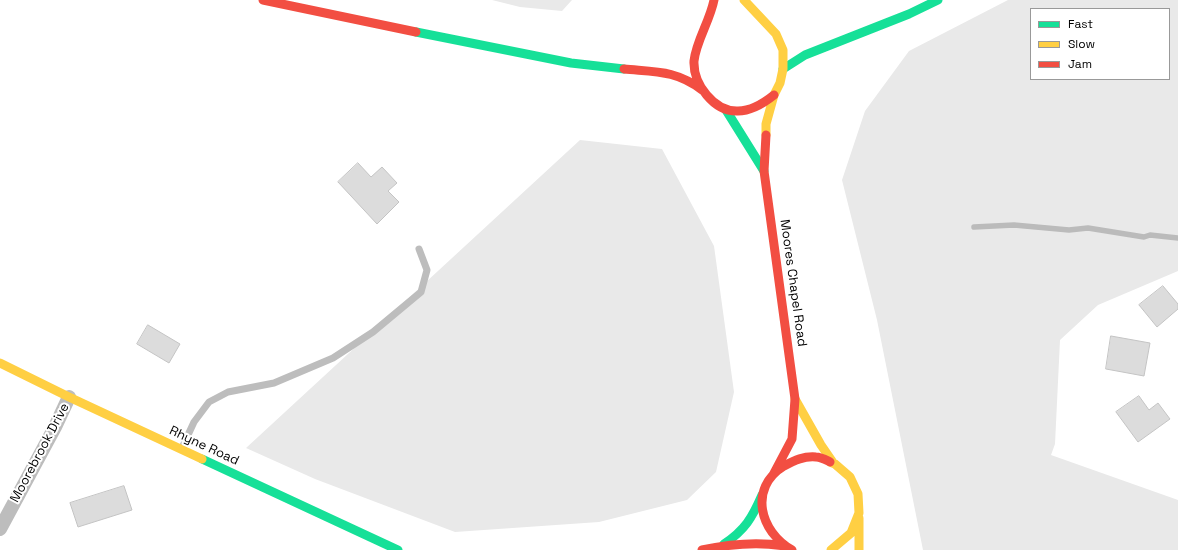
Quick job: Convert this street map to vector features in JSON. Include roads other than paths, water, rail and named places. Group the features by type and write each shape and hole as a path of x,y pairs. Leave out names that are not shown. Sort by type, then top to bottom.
{"main road":[{"path":"263,0 571,63 673,74 690,81 702,90"},
{"name":"Moores Chapel Road","path":"714,0 709,20 695,54 695,69 702,90 710,99 726,110 764,171"},
{"name":"Moores Chapel Road","path":"744,0 776,34 783,50 783,69 780,83 774,95 766,124 764,171 795,399 792,439 765,489"},
{"path":"783,69 806,55 909,14 938,0"},
{"path":"726,110 740,111 751,109 763,104 774,95"},
{"name":"Rhyne Road","path":"0,363 181,450 398,550"},
{"name":"Moores Chapel Road","path":"795,399 821,445 832,461"},
{"path":"773,474 785,464 800,458 816,457 832,461 845,471 855,484 860,500 858,516 859,550"},
{"path":"724,544 738,536 747,527 755,513 765,489"},
{"path":"765,489 762,505 764,520 772,535 788,548"},
{"path":"830,550 842,543 853,531 858,516"},
{"path":"702,550 724,544 740,542 768,542 788,548"}],"street":[{"name":"Moorebrook Drive","path":"0,530 55,427 69,397"}],"lane":[{"path":"181,450 194,422 209,402 228,392 274,383 333,358 379,327 421,292 427,270 419,249"}],"waterway":[{"path":"974,227 1014,225 1069,230 1088,228 1144,237 1150,235 1178,238"}]}
